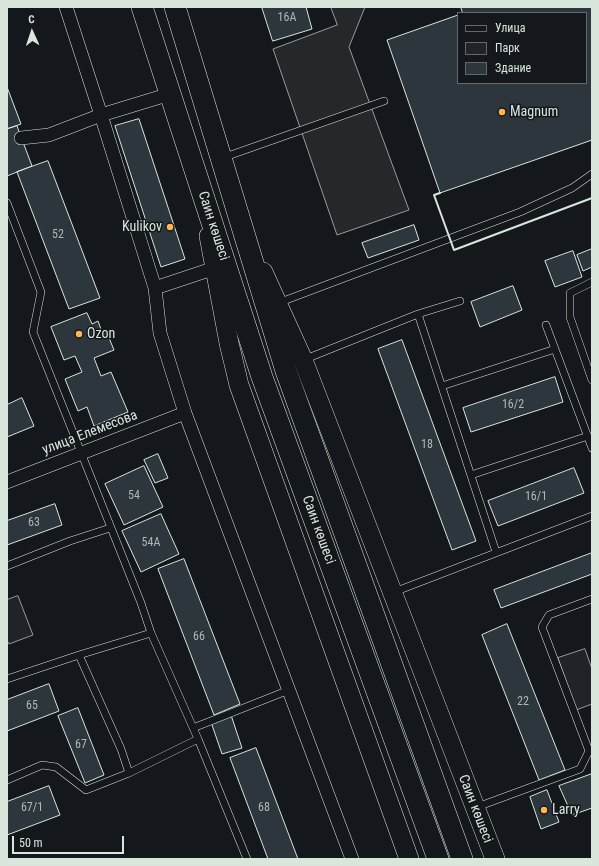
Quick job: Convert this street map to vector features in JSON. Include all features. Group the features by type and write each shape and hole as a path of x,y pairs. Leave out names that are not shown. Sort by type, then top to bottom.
{"main road":[{"path":"142,7 200,186"},
{"name":"Саин көшесі","path":"175,7 286,371 462,859"},
{"name":"Саин көшесі","path":"200,186 229,343 240,385 409,859"},
{"name":"Саин көшесі","path":"200,186 262,377 438,859"},
{"name":"Саин көшесі","path":"241,225 303,360 494,859"}],"street":[{"path":"66,7 155,288 160,333 185,413 352,859"},
{"path":"21,138 49,135 101,115 170,94"},
{"path":"155,288 215,268"},
{"name":"улица Елемесова","path":"7,482 185,413"}],"lane":[{"path":"222,158 384,101"},
{"path":"278,303 520,212 572,188 592,174"},
{"path":"7,203 41,292 33,332 151,633 198,739 247,859"},
{"path":"592,282 570,293 570,317 592,380"},
{"path":"303,360 418,314 460,301"},
{"path":"418,314 496,552"},
{"path":"546,325 592,448"},
{"path":"442,386 555,349"},
{"path":"471,475 588,436"},
{"path":"392,592 592,516"},
{"path":"7,566 70,541 110,528"},
{"path":"475,808 580,768 590,751 542,628 549,615 592,599"},
{"path":"7,679 151,633"},
{"path":"79,656 121,749 129,773"},
{"path":"193,728 289,690"},
{"path":"7,780 42,765 56,767 86,790 129,773 198,739"}],"green space":[{"path":"18,596 33,635 9,644 7,640 7,600"},
{"path":"585,649 592,669 592,704 576,710 558,658"}],"shaded area":[{"path":"331,7 365,7 349,47 409,210 337,235 273,49 337,25"}],"building":[{"path":"262,7 306,7 312,29 273,41"},
{"name":"Magnum","path":"461,7 592,7 592,140 440,193 387,40 457,15 457,84 587,84 587,12 463,12"},
{"path":"7,87 21,124 7,129"},
{"path":"139,119 185,259 161,267 115,126"},
{"path":"17,126 32,166 7,176 7,129"},
{"path":"48,161 100,298 69,309 17,172"},
{"path":"414,225 419,240 368,258 362,243"},
{"path":"592,249 592,267 583,271 577,255"},
{"path":"573,251 582,277 555,287 545,261"},
{"path":"513,286 522,310 480,327 471,302"},
{"path":"87,313 92,324 98,321 103,335 107,333 114,350 94,358 101,376 111,372 128,412 94,426 87,407 78,411 65,379 82,372 75,356 64,360 51,327"},
{"path":"402,340 476,541 452,550 378,349"},
{"path":"555,377 563,402 471,432 463,408"},
{"path":"22,398 34,426 7,437 7,405"},
{"path":"158,454 168,478 155,483 144,460"},
{"path":"144,466 163,507 124,525 105,484"},
{"path":"574,468 584,493 498,526 488,501"},
{"path":"55,504 62,525 7,545 7,521"},
{"path":"161,514 179,554 141,572 122,531"},
{"path":"592,553 592,574 501,608 494,590"},
{"path":"184,559 240,704 214,715 158,569"},
{"path":"507,624 565,770 539,780 482,635"},
{"path":"49,684 59,711 7,731 7,700"},
{"path":"78,708 104,775 85,783 58,716"},
{"path":"231,715 242,748 222,754 211,722"},
{"path":"256,748 298,859 268,859 230,758"},
{"path":"592,774 592,808 572,815 559,786"},
{"path":"49,786 60,815 7,835 7,802"},
{"name":"Larry","path":"547,790 559,822 541,829 530,797"}],"tunnel":[{"path":"7,143 21,138"}],"wall":[{"path":"440,193 434,195 454,250 592,198"}],"place":[{"name":"Magnum","path":"502,112"},
{"name":"Kulikov","path":"170,227"},
{"name":"Ozon","path":"79,334"},
{"name":"Larry","path":"544,810"}]}
